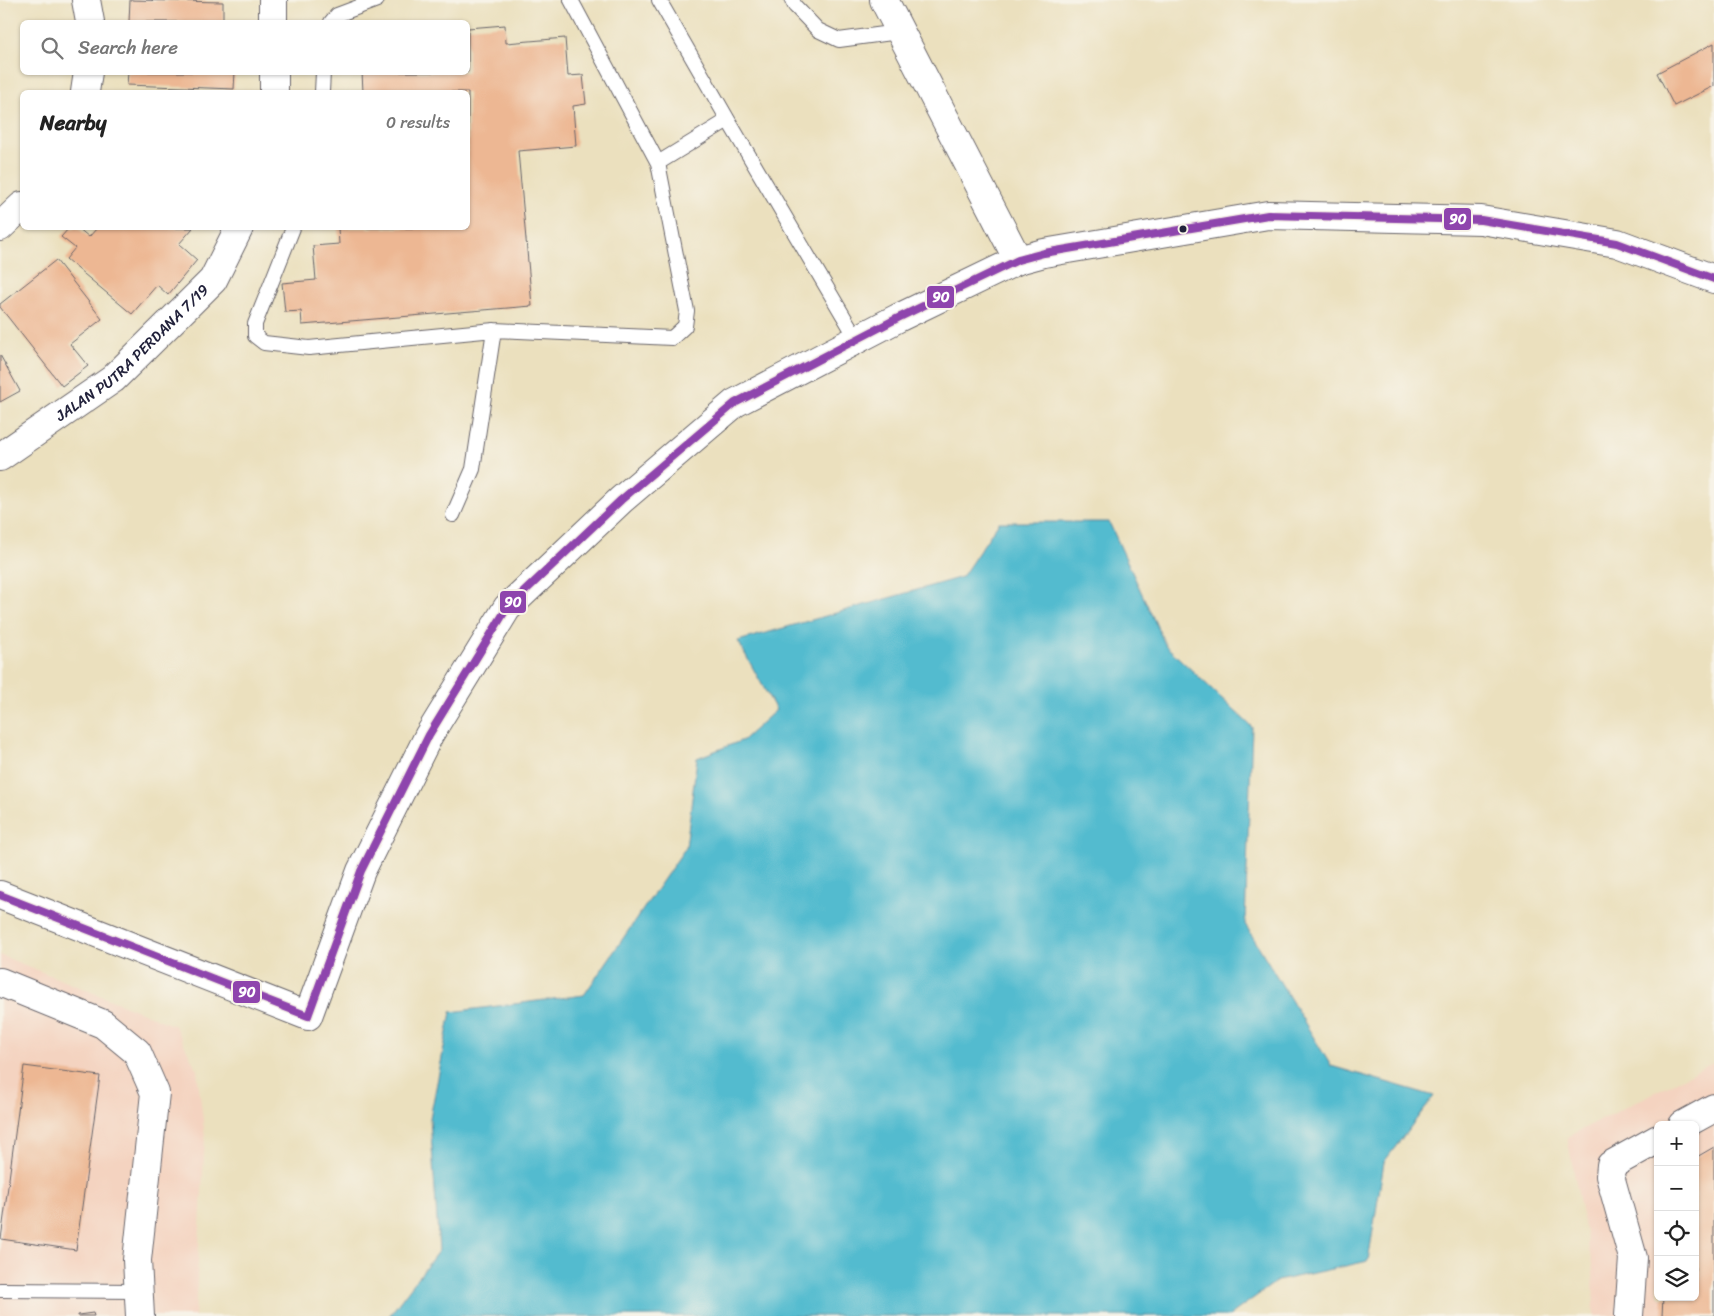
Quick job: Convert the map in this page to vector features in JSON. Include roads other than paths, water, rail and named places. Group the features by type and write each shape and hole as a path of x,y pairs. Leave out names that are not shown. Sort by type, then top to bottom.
{"street":[{"path":"86,0 90,20"},
{"path":"273,0 273,20"},
{"path":"884,0 1018,260"},
{"path":"86,90 88,75"},
{"path":"274,75 274,90"},
{"path":"0,227 20,208"},
{"path":"0,895 308,1016 366,863 429,735 508,608 621,500 735,403 898,318 1018,260 1044,253 1268,215 1481,220 1617,243 1714,279"},
{"name":"JALAN PUTRA PERDANA 7/19","path":"0,457 113,379 213,280 238,230"},
{"path":"0,982 103,1024 137,1052 156,1093 137,1260 139,1303"},
{"path":"1690,1121 1714,1108"},
{"path":"1629,1316 1633,1258 1610,1176 1611,1165 1654,1141"}],"lane":[{"path":"334,20 337,16 377,0"},
{"path":"293,230 256,324 255,336 264,343 310,348 494,330 672,338 685,326 687,311 658,163 571,0"},
{"path":"659,0 857,339"},
{"path":"792,0 818,30 839,40 899,32"},
{"path":"322,90 323,75"},
{"path":"658,163 728,120"},
{"path":"453,515 473,469 494,330"},
{"path":"0,1290 139,1303"}],"water":[{"path":"999,522 1109,522 1166,646 1252,727 1245,924 1331,1066 1434,1096 1384,1162 1368,1261 1277,1281 1229,1316 389,1316 439,1250 430,1118 451,1012 584,995 686,847 697,758 743,740 776,710 738,641 962,577"}]}
